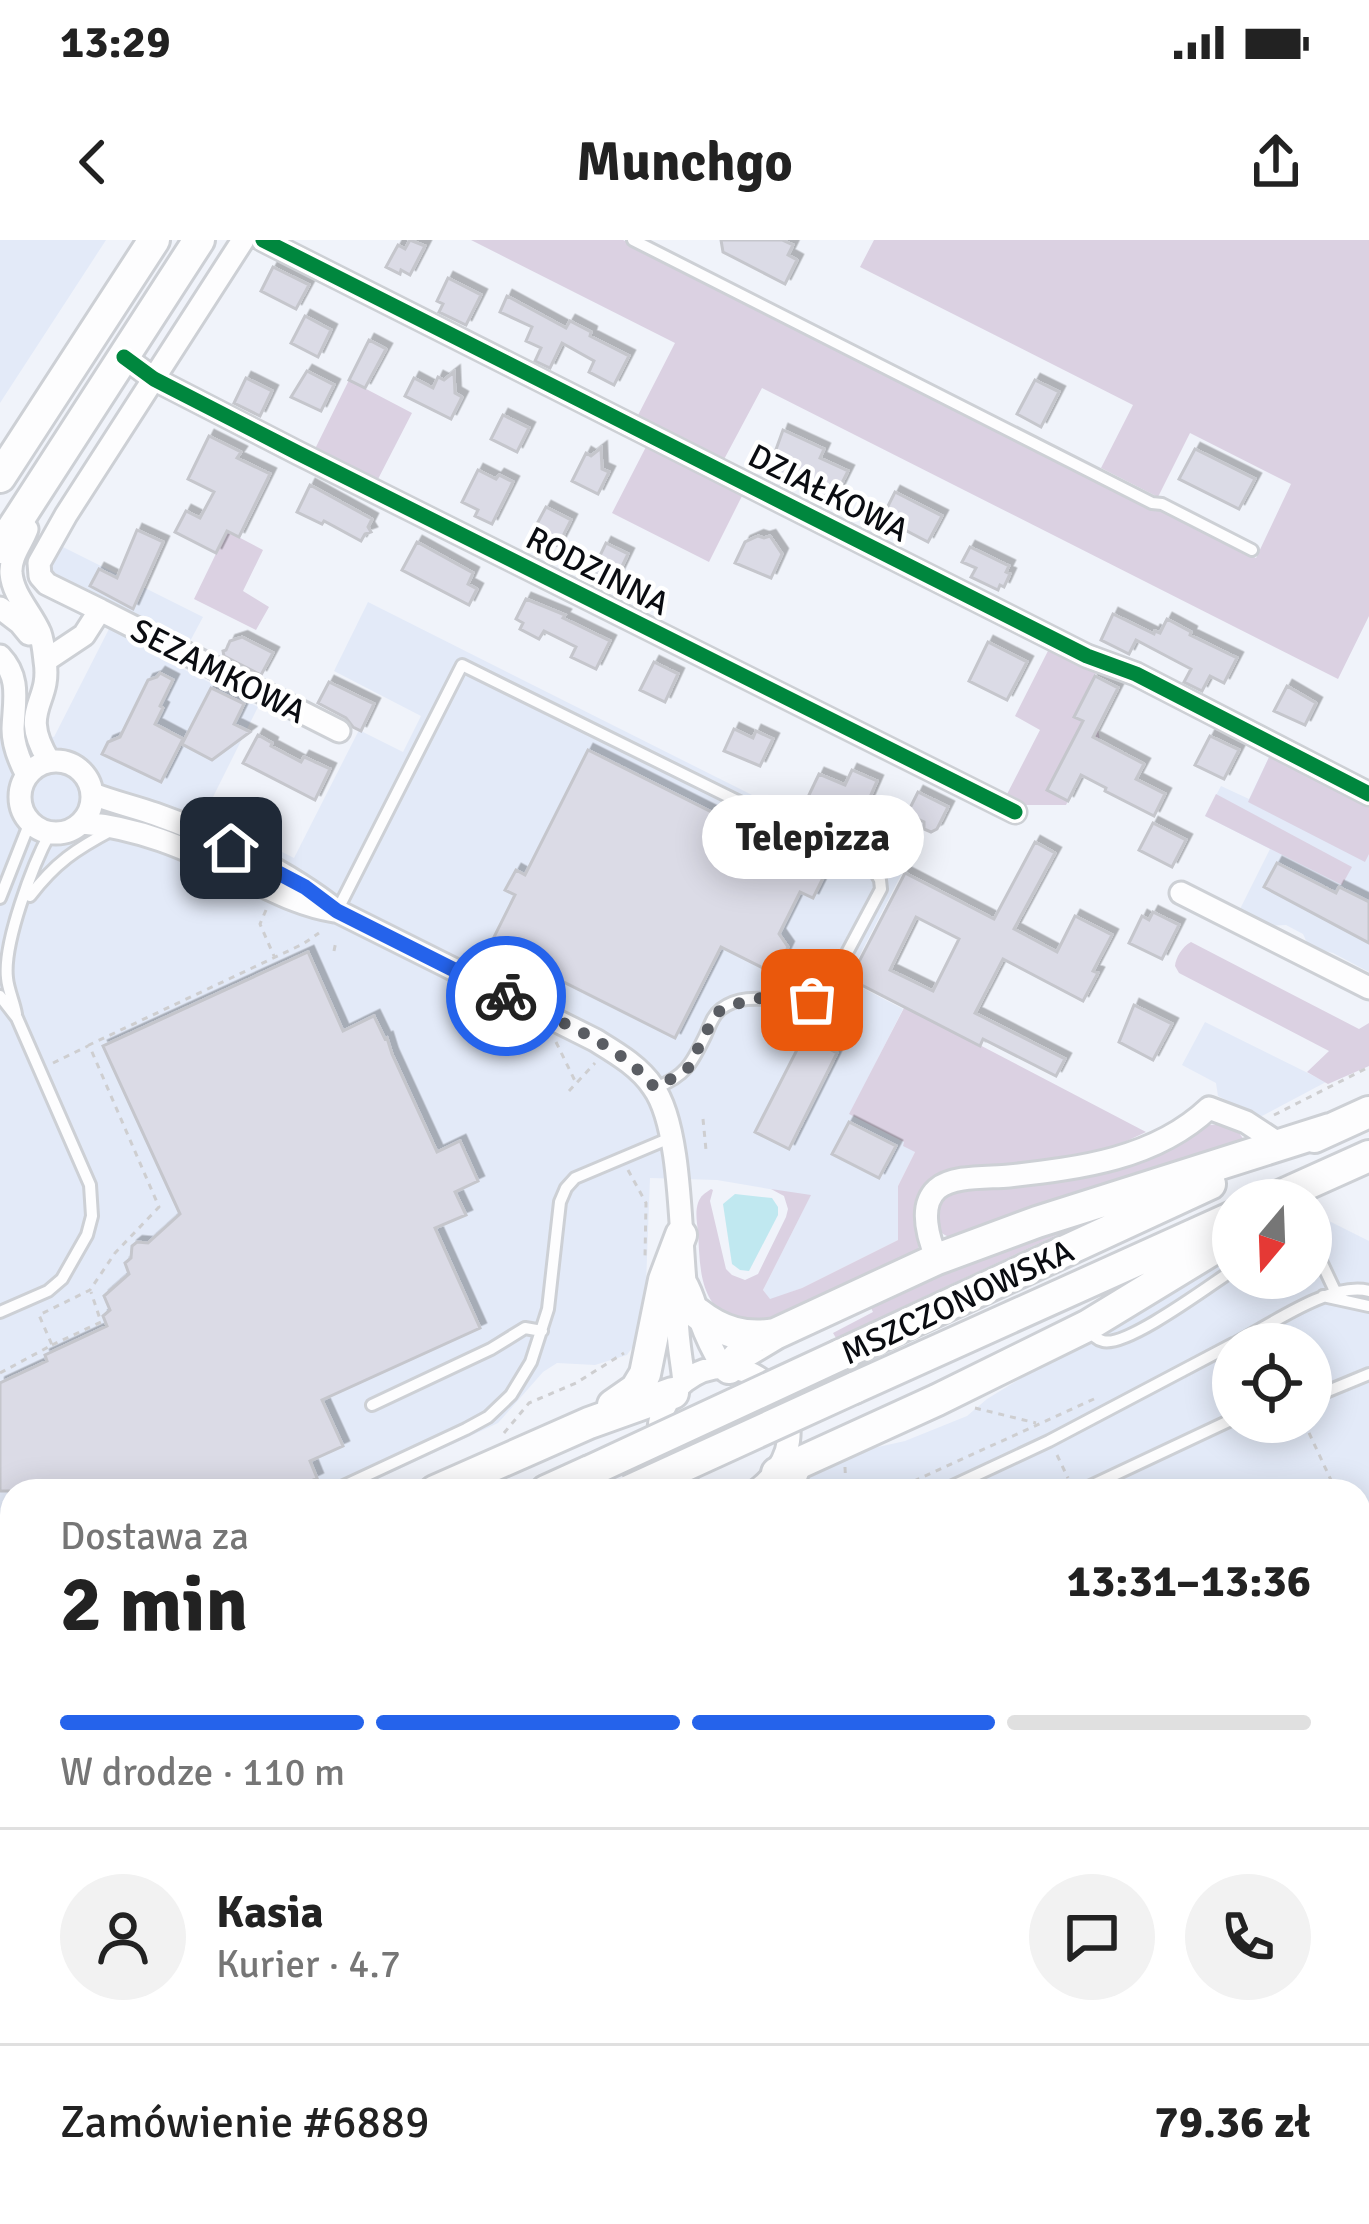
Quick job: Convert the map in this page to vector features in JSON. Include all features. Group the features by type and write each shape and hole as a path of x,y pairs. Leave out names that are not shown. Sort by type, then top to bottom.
{"main road":[{"path":"0,477 154,240"},
{"path":"0,548 196,245"},
{"name":"MSZCZONOWSKA","path":"572,1479 1369,1112"},
{"path":"726,1368 775,1334 937,1259 1036,1222 1330,1130"},
{"path":"1318,1179 1361,1160"},
{"path":"1329,1179 1361,1160"},
{"name":"MSZCZONOWSKA","path":"655,1479 1212,1226"},
{"path":"589,1423 636,1389 645,1374 664,1280 681,1235"},
{"path":"787,1479 1087,1326 1212,1250"},
{"path":"697,1313 738,1335 775,1334"},
{"path":"462,1479 679,1387"}],"street":[{"path":"154,379 243,240"},
{"name":"DZIAŁKOWA","path":"263,240 1369,794"},
{"path":"196,245 225,267"},
{"name":"RODZINNA","path":"124,357 154,379 1015,812"},
{"name":"SEZAMKOWA","path":"154,379 66,514 38,569 46,584 339,731"},
{"path":"35,493 26,535 11,570 23,607 40,634 46,677 34,716 37,738 49,761"},
{"path":"0,608 20,623 45,661"},
{"path":"45,661 83,635 100,610"},
{"path":"0,636 17,664 14,681"},
{"path":"0,656 14,681 14,740 27,775"},
{"path":"61,760 83,772 90,782 90,810 72,830 40,827 21,807 27,775 49,761 61,760"},
{"path":"93,794 190,828 305,887 337,911 595,1040 632,1064 662,1100 685,1281 726,1368"},
{"path":"82,823 118,827 183,848 293,902 337,911"},
{"path":"1181,893 1369,988"},
{"path":"937,1259 928,1237 928,1206 931,1196 946,1184 1118,1158 1181,1130 1209,1108 1230,1114 1281,1144"},
{"path":"679,1387 677,1318 685,1281"},
{"path":"679,1479 662,1454 660,1422 679,1387 699,1373 726,1368 766,1383 784,1407 790,1436 776,1479"}],"lane":[{"path":"633,240 1252,550"},
{"path":"337,911 462,665 873,868 881,889 825,994 812,1000 756,998 723,1008 687,1070 655,1088"},
{"path":"0,704 14,681"},
{"path":"0,898 40,827"},
{"path":"0,1312 62,1279 87,1235 92,1216 90,1185 17,1018 6,970 40,827"},
{"path":"20,908 56,864 118,827"},
{"path":"0,958 14,929"},
{"path":"0,996 17,1018"},
{"path":"358,1479 488,1417 511,1395 548,1309 560,1202 568,1185 670,1138"},
{"path":"1087,1326 1096,1339 1120,1340 1212,1284"},
{"path":"1332,1293 1358,1288 1369,1291"},
{"path":"1332,1295 1369,1306"},
{"path":"1273,1323 1319,1299"},
{"path":"372,1405 491,1349 524,1328 542,1331"},
{"path":"967,1479 1212,1355"},
{"path":"1332,1389 1369,1374"},
{"path":"1103,1479 1212,1429"}],"path":[{"path":"269,904 260,924 275,958"},
{"path":"40,1069 319,933"},
{"path":"334,951 336,941"},
{"path":"556,1040 576,1083"},
{"path":"52,1345 39,1315 90,1290 115,1253 159,1207 89,1046"},
{"path":"569,1091 595,1063"},
{"path":"1252,1126 1369,1067"},
{"path":"704,1119 706,1150"},
{"path":"627,1168 646,1203 645,1262"},
{"path":"0,1373 101,1322 90,1290"},
{"path":"500,1437 530,1403 626,1352"},
{"path":"919,1479 1101,1395"},
{"path":"973,1408 1040,1424"},
{"path":"1314,1443 1330,1479"},
{"path":"1057,1456 1070,1479"},
{"path":"830,1459 840,1479"}],"shaded area":[{"path":"0,240 106,240 0,403"},
{"path":"471,240 623,240 1256,558 1291,484 1190,433 1158,497 1101,468 1133,405 860,267 874,240 1369,240 1369,616 1338,679 762,388 721,465 697,454 692,443 678,436 667,439 634,423 675,343"},
{"path":"349,380 412,413 377,481 313,453"},
{"path":"649,441 657,444 659,453 674,460 679,456 745,490 709,562 612,513"},
{"path":"227,531 263,550 243,591 269,607 256,630 194,599"},
{"path":"61,546 203,617 188,645 48,574"},
{"path":"368,602 903,871 847,980 903,1009 850,1114 915,1152 898,1186 898,1240 770,1300 763,1290 810,1196 717,1180 650,1178 646,1284 634,1345 627,1355 595,1365 557,1363 543,1372 498,1423 378,1479 0,1479 0,725 54,737 111,625 187,662 183,669 258,707 205,813 294,858 359,730 403,752 421,716 334,671"},
{"path":"1052,643 1099,667 1075,717 1098,729 1100,740 1070,746 1047,790 1068,801 1066,805 1018,805 1005,798 1040,730 1015,716"},
{"path":"1271,753 1369,802 1369,972 1333,953 1309,947 1303,934 1286,925 1267,926 1239,911 1270,849 1205,816 1221,786 1249,799"},
{"path":"1271,753 1369,802 1365,862 1248,802"},
{"path":"1216,794 1352,867 1342,885 1205,816"},
{"path":"1191,942 1359,1029 1369,1023 1369,1066 1328,1084 1307,1072 1329,1051 1179,973 1177,959"},
{"path":"905,1006 1146,1132 1114,1149 1075,1159 934,1179 916,1206 918,1252 796,1314 747,1321 730,1317 706,1291 701,1268 697,1210 700,1198 711,1189 726,1269 745,1280 758,1274 786,1217 784,1196 771,1189 811,1195 763,1290 770,1299 898,1240 898,1186 915,1152 849,1114"},
{"path":"1205,1022 1326,1082 1260,1117 1218,1096 1216,1083 1182,1065"},
{"path":"1233,1124 1244,1140 1239,1144 1053,1200 957,1238 938,1228 937,1207 946,1194 1115,1165 1177,1146 1202,1125"},
{"path":"1102,1214 836,1338 833,1333 873,1312 868,1302 1033,1229"},
{"path":"1332,1222 1369,1241 1369,1479 798,1479 860,1451 905,1441 967,1416 987,1399 1212,1261 1212,1299 1332,1299"}],"water":[{"path":"735,1194 772,1198 778,1207 749,1271 732,1264 723,1204"}],"building":[{"path":"410,240 425,246 410,275 386,267 398,245 405,249"},
{"path":"721,240 782,240 793,245 788,255 797,260 785,284 723,252"},
{"path":"273,267 309,285 296,309 261,291"},
{"path":"448,278 481,295 466,325 439,312 443,304 437,301"},
{"path":"507,296 566,328 570,321 629,356 614,385 589,372 594,361 562,343 550,368 535,361 541,348 526,341 532,327 500,312"},
{"path":"305,316 331,330 318,357 291,343"},
{"path":"369,340 386,349 365,388 349,380"},
{"path":"307,371 334,385 321,411 291,397"},
{"path":"454,372 455,393 462,397 451,419 405,396 414,378 433,388 438,377 444,380"},
{"path":"246,378 272,391 260,416 234,403"},
{"path":"1035,380 1059,392 1041,427 1017,414"},
{"path":"503,415 529,428 517,452 491,439"},
{"path":"783,430 824,449 820,458 848,471 833,501 788,479 785,485 771,479 780,458 774,455"},
{"path":"209,436 241,452 237,458 270,474 239,537 227,531 216,553 175,532 186,511 200,518 214,492 188,479"},
{"path":"601,448 602,469 609,472 598,494 572,481 586,453 591,456"},
{"path":"1195,449 1255,479 1239,509 1179,479"},
{"path":"478,470 513,482 492,524 475,516 478,510 462,502"},
{"path":"310,485 372,519 371,532 361,541 297,512"},
{"path":"895,492 942,516 928,542 882,518"},
{"path":"546,507 571,520 558,546 532,533"},
{"path":"137,530 163,542 133,609 90,586 99,569 117,578"},
{"path":"770,536 782,554 771,578 735,563 745,542"},
{"path":"417,542 473,573 468,584 477,589 469,605 402,570"},
{"path":"606,543 628,554 614,583 592,572"},
{"path":"970,547 1009,566 1004,587 998,590 971,577 976,568 962,562"},
{"path":"526,599 610,641 596,669 571,657 576,647 544,631 539,639 520,629 523,623 516,619"},
{"path":"1113,614 1154,634 1160,633 1167,619 1237,658 1224,683 1210,676 1202,691 1184,682 1191,669 1136,640 1129,654 1101,640"},
{"path":"242,637 273,653 261,675 224,656 230,641"},
{"path":"988,642 1027,662 1007,700 969,681"},
{"path":"654,662 678,674 665,702 640,690"},
{"path":"160,673 173,680 155,724 183,739 161,782 102,754 108,742 120,737 148,680"},
{"path":"1095,676 1118,688 1093,737 1144,764 1136,779 1165,794 1154,816 1081,775 1068,801 1047,790 1083,721 1074,717"},
{"path":"329,682 374,704 361,731 318,703"},
{"path":"1287,686 1316,703 1305,725 1274,711"},
{"path":"211,688 244,704 234,724 250,732 212,760 182,744"},
{"path":"734,729 753,738 756,731 773,739 760,766 724,751"},
{"path":"258,735 301,762 304,757 330,769 315,800 243,763"},
{"path":"1210,736 1239,750 1224,779 1195,765"},
{"path":"588,750 827,870 813,898 800,892 779,934 788,947 775,974 721,947 675,1038 490,945 515,895 505,890 516,870 525,875"},
{"path":"852,770 877,781 862,815 837,806 835,810 808,797 819,774 845,785"},
{"path":"918,792 948,807 931,832 924,829 924,822 907,814"},
{"path":"1153,823 1186,840 1172,867 1139,850"},
{"path":"1035,842 1055,853 1014,929 1057,952 1075,916 1112,935 1083,1001 1003,959 975,1013 1065,1059 1056,1076 983,1039 980,1046 850,979 905,873 994,919","holes":["916,917 959,939 933,991 890,970"]},
{"path":"1277,863 1336,893 1339,887 1369,902 1369,943 1264,887"},
{"path":"1153,912 1179,925 1162,959 1129,943 1142,916 1149,920"},
{"path":"308,952 343,1031 374,1016 437,1152 460,1141 478,1181 455,1192 466,1215 435,1228 480,1328 322,1400 343,1446 310,1461 317,1478 0,1479 0,1383 107,1326 103,1316 110,1310 104,1296 129,1274 125,1263 131,1258 132,1246 148,1243 180,1214 103,1046"},
{"path":"1134,1005 1172,1024 1153,1060 1119,1042"},
{"path":"804,1036 837,1053 789,1149 755,1132"},
{"path":"849,1122 896,1146 879,1178 832,1154"}],"cycle path":[{"path":"263,240 1369,794"},
{"path":"124,357 154,379 298,453 1015,812"}],"way so far":[{"path":"506,996 606,1047 632,1064 655,1088 687,1070 723,1008 756,998 812,1000"}],"place":[{"name":"Telepizza","path":"812,1000"}],"route":[{"path":"231,848 305,887 337,911 506,996"}]}
